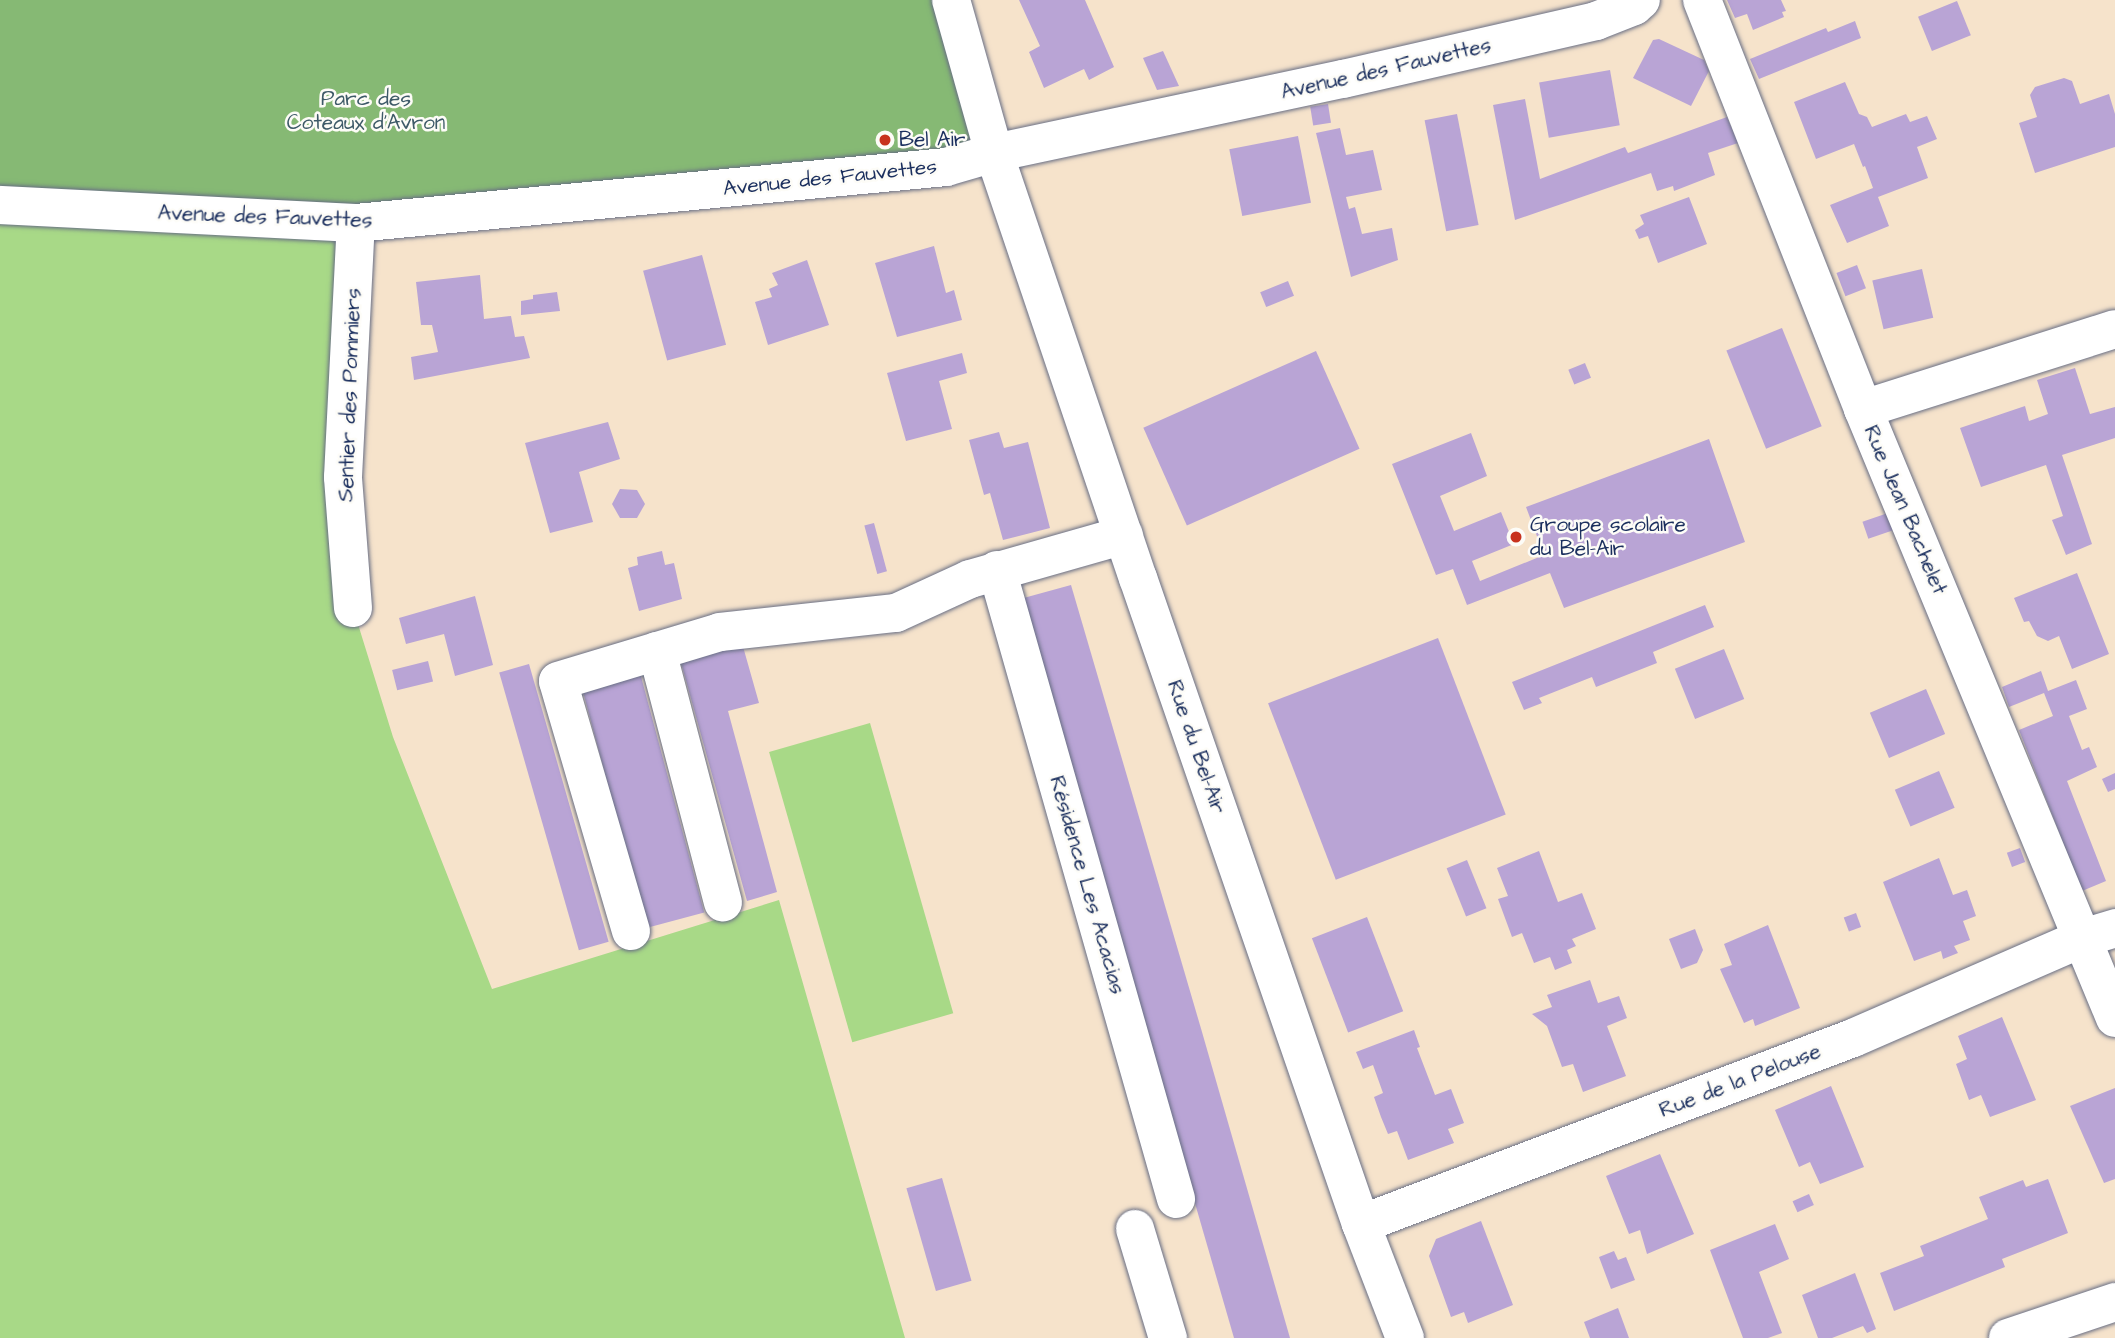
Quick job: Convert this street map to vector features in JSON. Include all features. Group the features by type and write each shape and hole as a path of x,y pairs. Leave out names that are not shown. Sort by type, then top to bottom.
{"street":[{"name":"Rue du Bel-Air","path":"951,0 995,153 1124,535 1361,1224 1405,1338"},
{"name":"Avenue des Fauvettes","path":"0,205 356,223 946,167 995,153 1343,79 1596,21 1634,6 1641,0"},
{"name":"Rue Jean Bachelet","path":"1702,0 1863,410 2099,933 2115,1018"},
{"name":"Sentier des Pommiers","path":"353,608 343,477 356,223"},
{"path":"1863,410 2115,329"},
{"path":"631,931 558,681 720,632 896,613 970,579 1124,535"},
{"name":"Résidence Les Acacias","path":"997,570 1176,1199"},
{"path":"657,651 723,903"},
{"name":"Rue de la Pelouse","path":"1361,1224 1853,1038 2099,933"},
{"path":"1135,1229 1168,1338"},
{"path":"2008,1338 2115,1301"},
{"path":"2090,1338 2115,1329"}],"green space":[{"name":"Parc des Coteaux d'Avron","path":"0,0 951,0 994,153 356,223 0,205"},
{"path":"0,205 356,223 353,608 393,737 492,989 779,900 905,1338 0,1338"},
{"path":"870,723 953,1013 852,1042 769,752"}],"building":[{"path":"1019,0 1085,0 1114,67 1089,80 1084,69 1044,88 1029,52 1040,46"},
{"path":"1727,0 1781,0 1786,11 1782,12 1784,17 1753,30 1747,14 1735,18"},
{"path":"1957,1 1971,35 1932,51 1918,17"},
{"path":"1855,21 1861,38 1759,79 1750,59 1826,28 1828,32"},
{"path":"1659,39 1704,60 1709,71 1691,106 1633,78 1653,40"},
{"path":"1163,51 1179,86 1157,90 1143,58"},
{"path":"1610,70 1620,125 1549,138 1539,83"},
{"path":"2064,78 2072,81 2080,104 2109,94 2115,114 2115,147 2035,173 2019,123 2037,117 2030,95 2035,87"},
{"path":"1845,82 1859,114 1867,117 1872,127 1906,114 1910,122 1927,116 1937,139 1917,147 1928,178 1878,197 1889,226 1847,243 1830,205 1873,188 1865,166 1863,167 1854,144 1816,159 1794,102"},
{"path":"1525,99 1540,179 1625,147 1628,153 1727,117 1738,143 1708,153 1715,175 1674,191 1673,186 1657,191 1651,173 1515,220 1493,105"},
{"path":"1328,104 1331,123 1313,126 1310,107"},
{"path":"1457,114 1479,225 1446,231 1425,120"},
{"path":"1340,128 1346,155 1373,150 1382,190 1346,197 1349,209 1355,207 1362,234 1392,228 1398,260 1351,277 1316,133"},
{"path":"1298,136 1311,203 1242,216 1229,149"},
{"path":"1689,197 1707,244 1658,263 1648,236 1639,239 1635,230 1644,224 1640,215"},
{"path":"934,246 946,293 954,290 962,320 897,337 875,263"},
{"path":"702,255 726,345 667,361 643,271"},
{"path":"807,260 829,325 768,345 755,302 772,297 769,289 778,285 772,273"},
{"path":"1857,265 1866,288 1845,296 1836,273"},
{"path":"1922,269 1933,318 1884,329 1872,280"},
{"path":"480,275 484,319 511,316 515,337 524,336 530,358 414,380 411,357 438,352 432,325 421,325 416,282"},
{"path":"1288,281 1294,296 1266,307 1260,292"},
{"path":"557,292 560,311 521,315 521,301 533,299 533,295"},
{"path":"1782,328 1822,426 1766,449 1726,350"},
{"path":"1316,351 1360,449 1187,526 1143,428"},
{"path":"962,353 967,373 939,381 952,429 906,441 887,373"},
{"path":"1585,363 1591,378 1574,385 1568,370"},
{"path":"2075,368 2090,414 2115,407 2115,438 2062,455 2092,544 2066,555 2052,520 2063,516 2046,465 1981,487 1960,428 2025,406 2029,421 2048,414 2037,380"},
{"path":"608,422 620,459 579,472 593,522 550,533 525,443"},
{"path":"999,432 1004,448 1028,442 1050,528 1003,540 990,493 984,495 969,440"},
{"path":"1471,433 1487,476 1440,496 1454,531 1501,512 1514,544 1472,561 1480,581 1544,555 1526,507 1709,439 1745,542 1564,608 1550,573 1467,605 1453,569 1436,575 1392,464"},
{"path":"620,489 637,490 645,504 637,518 620,518 612,504"},
{"path":"1888,513 1894,530 1868,539 1862,522"},
{"path":"874,523 887,571 877,574 864,526"},
{"path":"662,551 665,565 674,563 682,599 639,611 628,568 638,565 637,557"},
{"path":"2077,573 2109,654 2072,669 2059,636 2048,641 2037,636 2029,621 2024,622 2014,598"},
{"path":"1071,585 1290,1338 1234,1338 1020,599"},
{"path":"475,596 493,665 455,676 444,634 406,644 399,618"},
{"path":"1705,605 1714,627 1653,652 1657,663 1596,687 1592,677 1539,698 1542,703 1524,710 1512,682"},
{"path":"1438,638 1506,814 1336,880 1268,703"},
{"path":"742,643 759,703 728,711 777,892 747,901 680,659"},
{"path":"1724,649 1744,699 1695,719 1675,669"},
{"path":"428,661 433,681 397,690 392,670"},
{"path":"529,664 609,942 579,950 499,673"},
{"path":"639,669 704,912 646,928 581,685"},
{"path":"2041,671 2048,691 2076,680 2087,709 2069,716 2082,750 2089,747 2097,767 2067,781 2106,881 2082,891 2019,730 2053,716 2044,693 2009,707 2002,687"},
{"path":"1926,689 1945,734 1889,758 1870,713"},
{"path":"1939,771 1955,808 1910,827 1895,790"},
{"path":"2115,773 2115,789 2108,792 2102,779"},
{"path":"2020,848 2025,862 2012,867 2007,853"},
{"path":"1539,851 1558,902 1582,893 1596,929 1572,939 1576,946 1567,950 1572,963 1555,970 1550,957 1534,963 1522,933 1512,937 1498,899 1508,896 1497,868"},
{"path":"1939,858 1953,895 1967,890 1976,916 1963,921 1970,940 1954,946 1958,953 1943,959 1941,951 1914,961 1883,882"},
{"path":"1467,860 1486,908 1466,916 1447,868"},
{"path":"1856,913 1861,927 1849,932 1844,917"},
{"path":"1367,917 1403,1011 1348,1032 1312,938"},
{"path":"1768,925 1800,1008 1755,1026 1753,1019 1744,1023 1720,969 1732,965 1724,944"},
{"path":"1695,929 1703,950 1697,963 1681,969 1669,939"},
{"path":"1590,980 1598,1003 1619,996 1627,1018 1607,1026 1626,1076 1583,1092 1573,1064 1562,1067 1547,1026 1532,1014 1552,1007 1547,995"},
{"path":"2002,1017 2036,1100 1990,1117 1981,1095 1969,1100 1956,1064 1967,1059 1958,1036"},
{"path":"1414,1030 1420,1047 1417,1048 1435,1095 1451,1089 1464,1123 1448,1129 1454,1143 1408,1160 1397,1131 1388,1134 1381,1117 1374,1097 1383,1093 1373,1065 1363,1069 1356,1052"},
{"path":"1831,1086 1864,1167 1820,1184 1810,1162 1799,1167 1775,1110"},
{"path":"2115,1088 2115,1179 2104,1183 2070,1106"},
{"path":"1660,1154 1694,1234 1647,1254 1640,1230 1629,1234 1606,1176"},
{"path":"942,1178 971,1281 936,1291 906,1188"},
{"path":"2048,1179 2068,1233 2002,1259 2005,1267 1894,1311 1880,1273 1924,1256 1920,1246 1988,1219 1979,1197 2023,1180 2026,1187"},
{"path":"1809,1194 1814,1205 1797,1212 1793,1201"},
{"path":"1481,1221 1513,1305 1468,1323 1464,1312 1451,1317 1429,1256 1436,1239"},
{"path":"1775,1224 1789,1259 1759,1272 1782,1333 1768,1338 1743,1338 1710,1250"},
{"path":"1614,1251 1618,1260 1626,1257 1635,1280 1611,1289 1599,1257"},
{"path":"1855,1273 1876,1329 1867,1333 1863,1326 1832,1338 1818,1338 1802,1295"},
{"path":"1618,1308 1629,1338 1590,1338 1584,1322"}],"place":[{"name":"Bel Air","path":"885,140"},
{"name":"Groupe scolaire du Bel-Air","path":"1516,537"}]}
